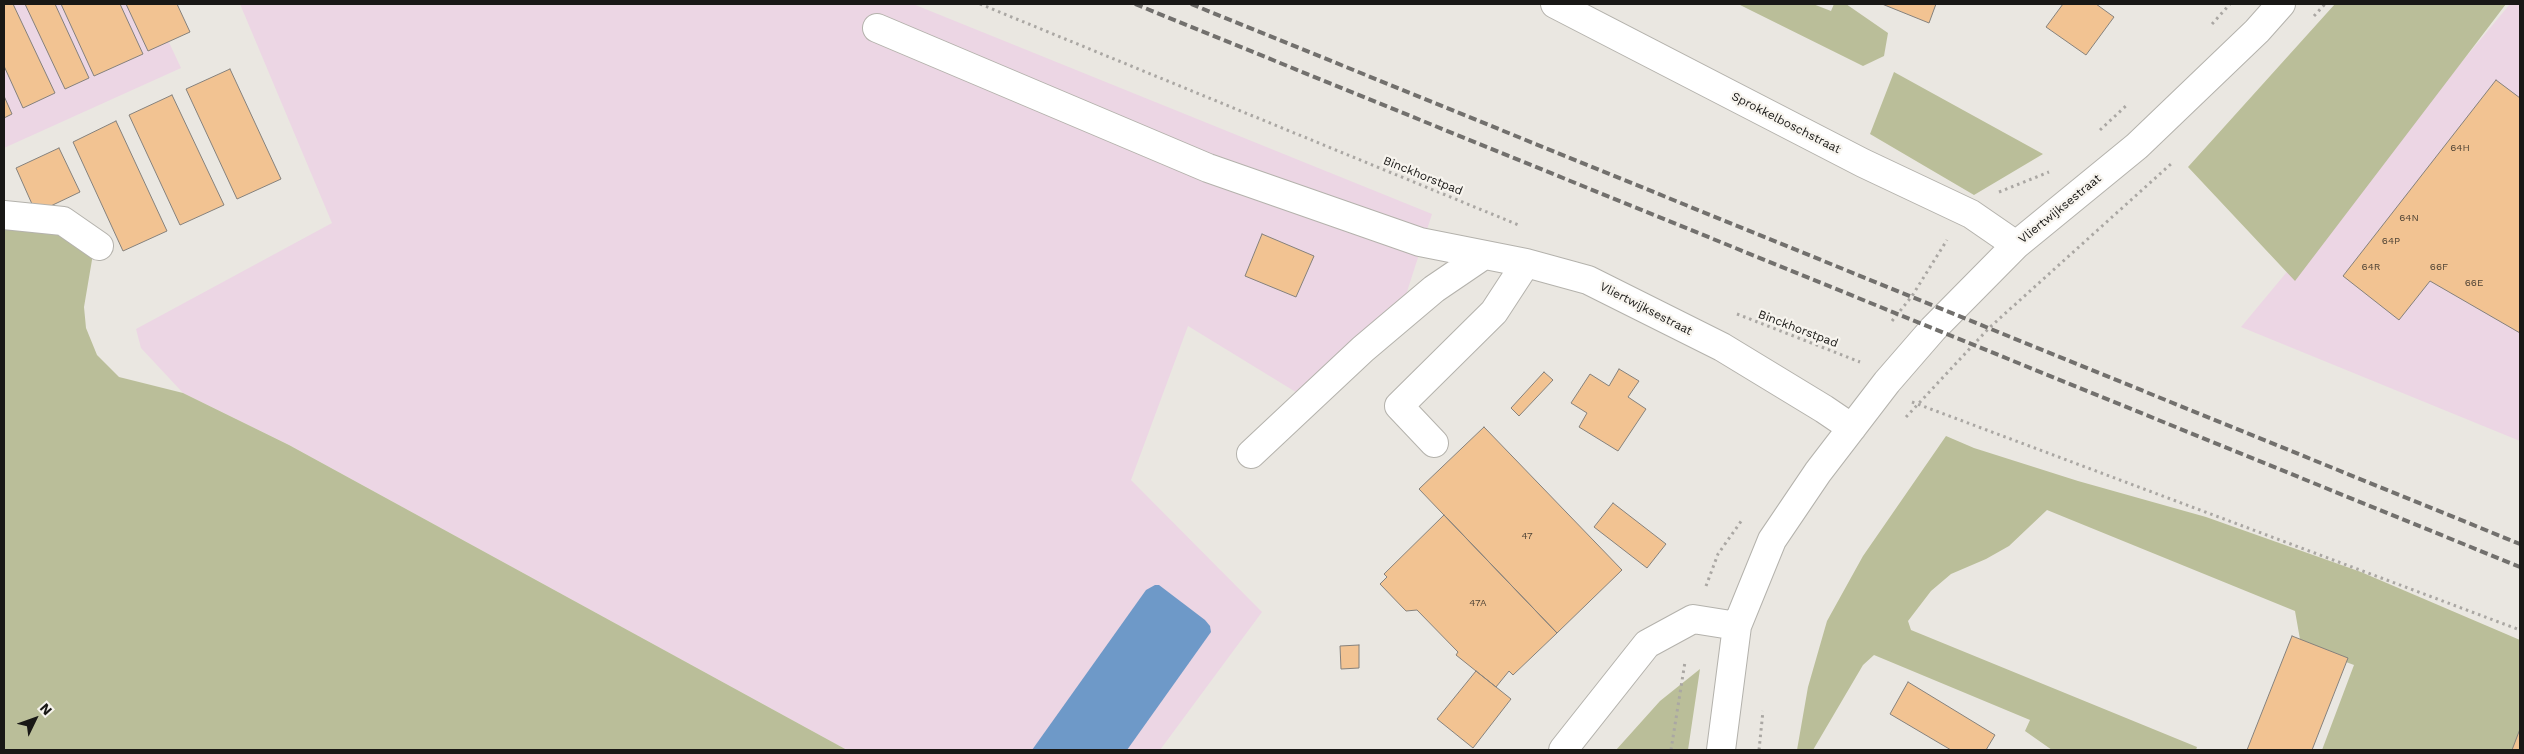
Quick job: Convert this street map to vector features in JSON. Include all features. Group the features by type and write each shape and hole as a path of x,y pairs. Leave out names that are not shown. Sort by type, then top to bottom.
{"street":[{"name":"Sprokkelboschstraat","path":"1555,4 1863,163 1971,214 2016,245"},
{"name":"Vliertwijksestraat","path":"1720,750 1737,626 1772,540 1818,472 1887,382 1933,328 2016,245 2137,146 2257,31 2281,4"},
{"name":"Vliertwijksestraat","path":"877,28 1208,168 1420,242 1526,263 1588,280 1722,347 1852,428"},
{"path":"4,215 63,221 99,246"},
{"path":"1251,454 1363,349 1434,289 1484,255"},
{"path":"1434,443 1399,406 1494,312 1526,263"},
{"path":"1563,750 1647,644 1693,619 1737,626"}],"path":[{"name":"Binckhorstpad","path":"980,4 1527,228"},
{"path":"2206,30 2230,4"},
{"path":"2099,130 2129,103"},
{"path":"1887,328 1912,296 1950,236 1971,214 1992,195 2055,170"},
{"name":"Binckhorstpad","path":"1734,313 1861,362 1866,356"},
{"path":"1903,420 1916,405 2520,630"},
{"path":"1759,750 1763,706"}],"shaded area":[{"path":"4,4 151,4 181,68 4,148"},
{"path":"240,4 913,4 1432,214 1404,301 1299,394 1188,326 1131,480 1262,612 1160,750 847,750 289,445 183,393 141,348 136,329 332,223"},
{"path":"2510,4 2520,4 2520,441 2241,327"}],"green space":[{"path":"1738,4 1813,4 1831,11 1834,4 1846,4 1888,33 1884,56 1863,66"},
{"path":"2335,4 2506,4 2295,281 2188,167"},
{"path":"1894,72 2043,154 1974,195 1870,134"},
{"path":"46,203 61,209 93,254 84,307 86,328 97,355 119,377 183,393 289,445 847,750 4,750 4,211 20,204"},
{"path":"1946,436 1974,448 2078,481 2206,517 2361,572 2520,640 2520,750 2322,750 2354,665 2301,645 2295,611 2047,510 2009,546 1986,559 1951,574 1931,591 1908,621 1911,630 2197,747 2196,750 2052,750 2025,731 2030,720 1874,655 1863,665 1813,750 1797,750 1808,687 1827,621 1863,556"},
{"path":"1700,669 1688,750 1616,750 1660,701"}],"water":[{"path":"1159,585 1205,620 1210,626 1211,632 1127,750 1032,750 1146,590"}],"building":[{"path":"4,4 13,4 55,93 23,108 4,66"},
{"path":"25,4 55,4 89,78 65,89"},
{"path":"61,4 120,4 143,54 94,76"},
{"path":"126,4 177,4 190,32 148,51"},
{"path":"1882,4 1936,4 1929,23"},
{"path":"2063,4 2096,4 2114,17 2086,55 2046,27"},
{"path":"230,69 281,179 237,199 186,89"},
{"path":"2496,80 2520,98 2520,333 2430,281 2399,320 2343,276"},
{"path":"172,95 224,205 180,225 129,115"},
{"path":"4,96 12,114 4,118"},
{"path":"116,121 167,231 123,251 73,142"},
{"path":"59,148 80,192 36,213 16,168"},
{"path":"1262,234 1314,256 1296,297 1245,276"},
{"path":"1619,369 1639,381 1628,397 1646,409 1618,451 1579,427 1587,413 1571,403 1590,374 1609,386"},
{"path":"1544,372 1553,380 1519,416 1511,408"},
{"path":"1484,427 1622,570 1557,633 1419,489"},
{"path":"1613,503 1666,544 1647,568 1594,527"},
{"path":"1444,515 1557,633 1513,675 1509,671 1496,687 1456,655 1458,652 1417,610 1406,611 1380,584 1387,577 1384,574"},
{"path":"2292,636 2348,658 2312,750 2247,750"},
{"path":"1359,645 1359,668 1341,669 1340,646"},
{"path":"1476,671 1511,699 1473,748 1437,719"},
{"path":"1908,682 1995,735 1986,750 1951,750 1890,714"},
{"path":"2520,729 2520,750 2512,750"}],"railway":[{"path":"1135,4 2520,567"},
{"path":"1191,4 2520,544"}]}
